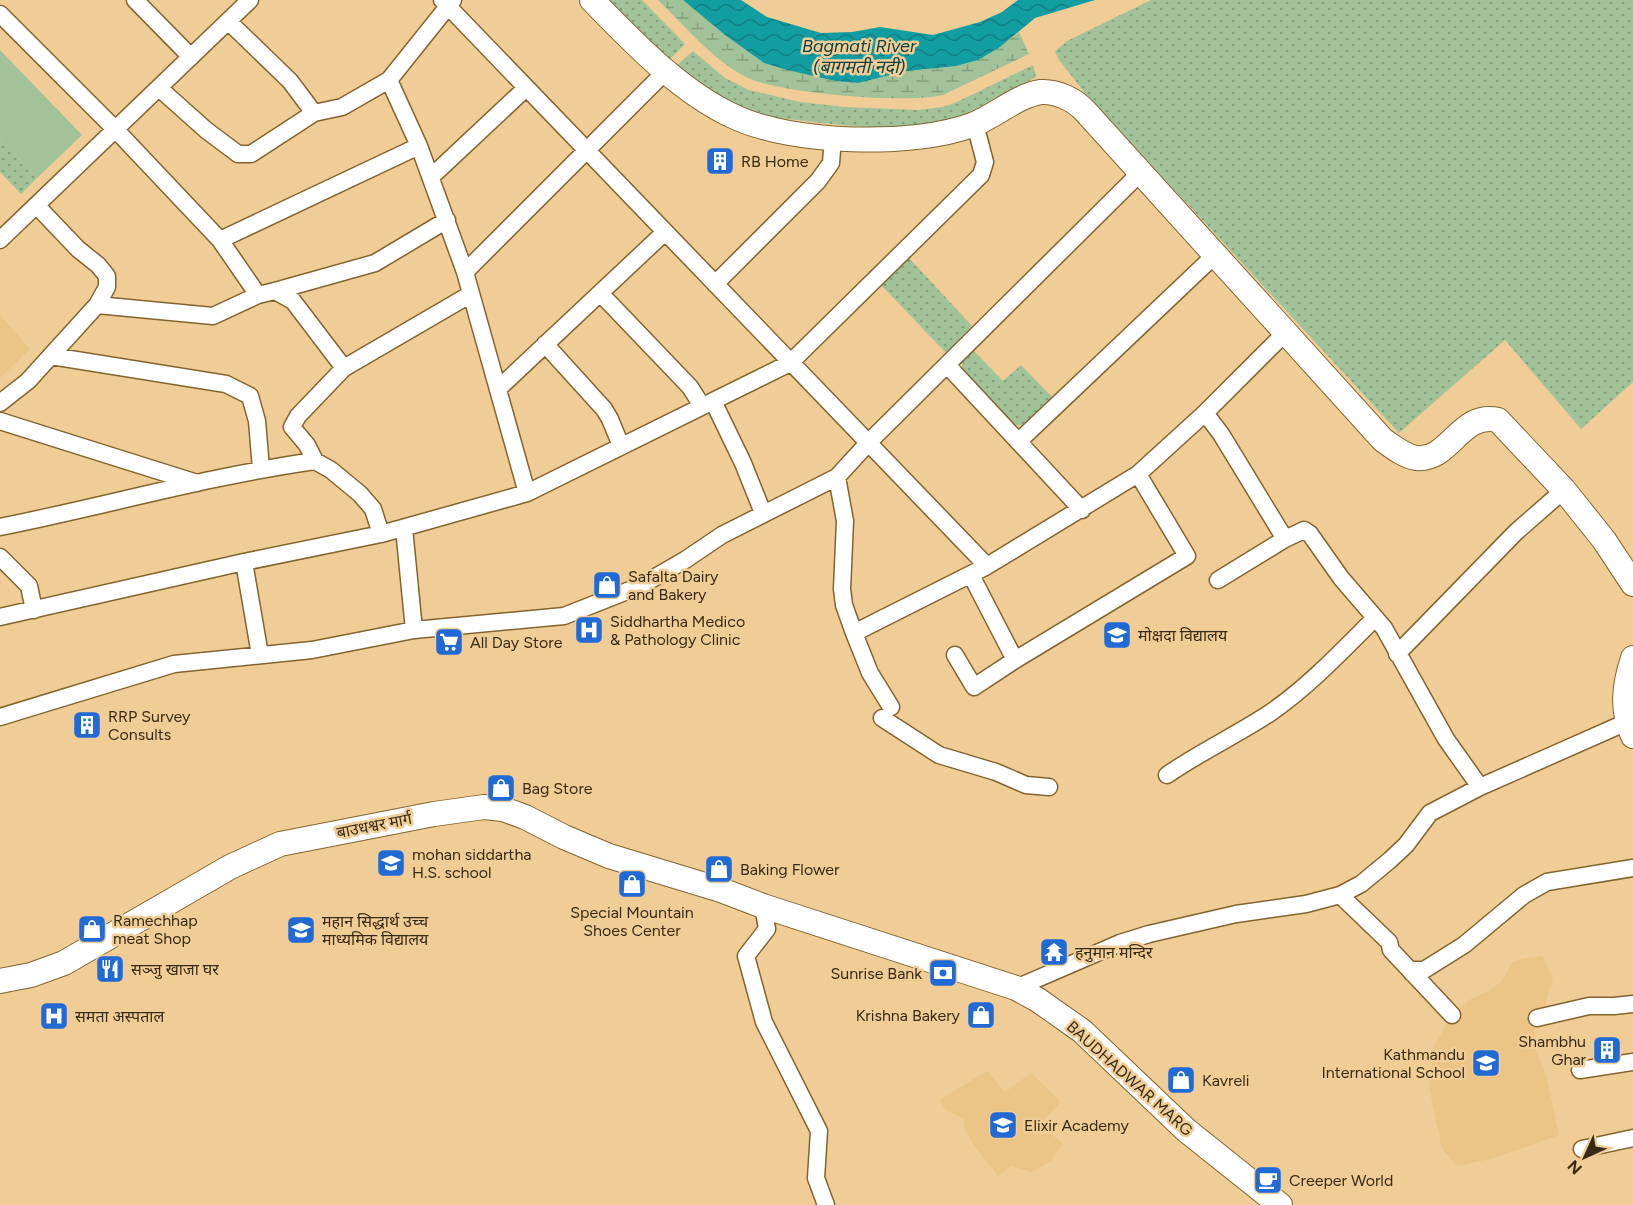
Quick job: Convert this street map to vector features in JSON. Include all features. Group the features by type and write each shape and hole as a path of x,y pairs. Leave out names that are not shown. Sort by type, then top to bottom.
{"main road":[{"path":"592,0 666,71 708,102 736,118 765,127 800,134 867,140 933,136 975,124 1031,94 1043,92 1062,96 1080,105 1383,440 1401,452 1417,458 1426,457 1443,448 1477,420 1491,418 1498,420 1564,490 1604,540 1633,584"},
{"path":"1630,729 1624,703 1627,678 1633,658"},
{"name":"बाउधश्वर मार्ग","path":"0,981 31,975 64,963 230,867 280,844 434,813 484,807 503,809 609,856 763,906"},
{"name":"BAUDHADWAR MARG","path":"763,906 1016,988 1038,1000 1082,1031 1186,1130 1280,1205"}],"street":[{"path":"135,0 191,57"},
{"path":"0,240 250,0"},
{"path":"159,88 206,130 238,154 251,154 314,113 342,107 389,80 448,2 526,88 987,566"},
{"path":"0,14 115,129 220,240 258,295"},
{"path":"229,22 290,81 314,113"},
{"path":"465,272 666,71"},
{"path":"389,80 419,146 465,272 527,494"},
{"path":"431,177 526,88"},
{"path":"0,617 243,562 381,534 527,494 790,363 981,175 985,162 975,124"},
{"path":"715,284 818,181 831,163 833,137"},
{"path":"220,240 419,146"},
{"path":"0,717 174,664 312,650 414,630 564,616 640,586 722,535 837,477 869,442 1140,173"},
{"path":"0,403 28,381 97,305 107,287 107,276 37,206"},
{"path":"97,305 213,316 258,295 375,263 447,220"},
{"path":"498,389 665,232"},
{"path":"1019,441 1215,255"},
{"path":"275,291 293,301 344,368"},
{"path":"600,293 707,403 743,463 763,513"},
{"path":"381,534 373,509 360,494 331,470 315,461 307,445 292,427 298,416 344,368 471,294"},
{"path":"854,633 971,575 1082,510 1138,474 1205,413 1285,333"},
{"path":"545,344 604,409 621,446"},
{"path":"51,356 183,375 226,384 250,396 257,421 261,469"},
{"path":"947,365 1082,510"},
{"path":"1205,413 1221,434 1285,538"},
{"path":"0,421 197,483"},
{"path":"0,527 81,511 261,469 315,461"},
{"path":"955,655 974,687 1187,556 1138,474"},
{"path":"837,477 845,521 842,589 844,605 886,713 939,755 996,772 1026,785 1049,787"},
{"path":"1396,654 1516,532 1564,490"},
{"path":"404,528 414,630"},
{"path":"1218,580 1285,538 1304,530 1310,534 1341,578 1384,628 1396,654 1446,739 1480,787"},
{"path":"0,557 29,586 34,610"},
{"path":"243,562 260,655"},
{"path":"971,575 1015,660"},
{"path":"1167,775 1195,756 1269,714 1315,678 1375,618"},
{"path":"1016,988 1120,943 1149,934 1236,914 1306,904 1340,895 1361,884 1390,860 1406,845 1430,813 1480,787 1630,729"},
{"path":"1412,973 1415,970 1424,970 1464,945 1524,895 1547,882 1633,868"},
{"path":"1340,895 1389,942 1391,950 1452,1015"},
{"path":"763,906 767,929 746,956 764,1022 819,1131 816,1178 826,1205"},
{"path":"1537,1018 1589,1006 1633,1004"},
{"path":"1580,1070 1633,1062"},
{"path":"1582,1149 1633,1138"}],"shaded area":[{"path":"0,315 30,349 0,378"},
{"name":"Kathmandu International School","path":"1542,956 1553,978 1542,1014 1537,1018 1536,1052 1546,1074 1559,1135 1494,1158 1457,1166 1442,1149 1429,1087 1433,1048 1452,1015 1469,1000 1489,991 1501,982 1512,963 1521,959"},
{"name":"Elixir Academy","path":"987,1071 1005,1092 1031,1073 1061,1102 1041,1123 1063,1144 1052,1160 1032,1172 1011,1166 998,1176 973,1144 964,1127 964,1119 946,1110 939,1100"}],"green space":[{"path":"608,0 642,0 685,44 670,59"},
{"path":"658,0 683,0 725,35 764,63 835,81 858,83 1000,47 1019,32 1029,54 943,95 925,98 842,96 784,88 760,82 732,69 709,51"},
{"path":"1151,0 1633,0 1633,382 1581,429 1505,340 1399,433 1085,93 1059,60 1055,51 1067,41"},
{"path":"0,50 82,135 37,178 0,140"},
{"path":"693,51 725,78 749,90 800,102 846,107 918,110 942,107 1033,65 1036,77 982,108 944,121 905,127 844,125 772,117 742,109 677,65"},
{"path":"0,140 37,178 21,194 0,172"},
{"path":"909,258 972,326 946,353 881,285"},
{"path":"973,350 1003,381 1021,365 1052,397 1024,425 1014,425 962,370 963,360"}],"water":[{"name":"Bagmati River (बागमती नदी)","path":"683,0 741,0 767,17 821,33 852,32 880,27 933,35 980,22 1002,12 1018,0 1095,0 1035,18 1000,47 978,60 956,66 906,71 858,83 835,81 764,63 725,35"}],"place":[{"name":"RB Home","path":"720,161"},
{"name":"Safalta Dairy and Bakery","path":"607,585"},
{"name":"Siddhartha Medico & Pathology Clinic","path":"589,630"},
{"name":"मोक्षदा विद्यालय","path":"1117,635"},
{"name":"All Day Store","path":"449,642"},
{"name":"RRP Survey Consults","path":"87,725"},
{"name":"Bag Store","path":"501,788"},
{"name":"mohan siddartha H.S. school","path":"391,863"},
{"name":"Baking Flower","path":"719,869"},
{"name":"Special Mountain Shoes Center","path":"632,884"},
{"name":"Ramechhap meat Shop","path":"92,929"},
{"name":"महान सिद्धार्थ उच्च माध्यमिक विद्यालय","path":"301,930"},
{"name":"हनुमान मन्दिर","path":"1054,952"},
{"name":"सञ्जु खाजा घर","path":"110,969"},
{"name":"Sunrise Bank","path":"943,973"},
{"name":"Krishna Bakery","path":"981,1015"},
{"name":"समता अस्पताल","path":"54,1016"},
{"name":"Shambhu Ghar","path":"1607,1050"},
{"name":"Kathmandu International School","path":"1486,1063"},
{"name":"Kavreli","path":"1181,1080"},
{"name":"Elixir Academy","path":"1003,1125"},
{"name":"Creeper World","path":"1268,1180"}]}
